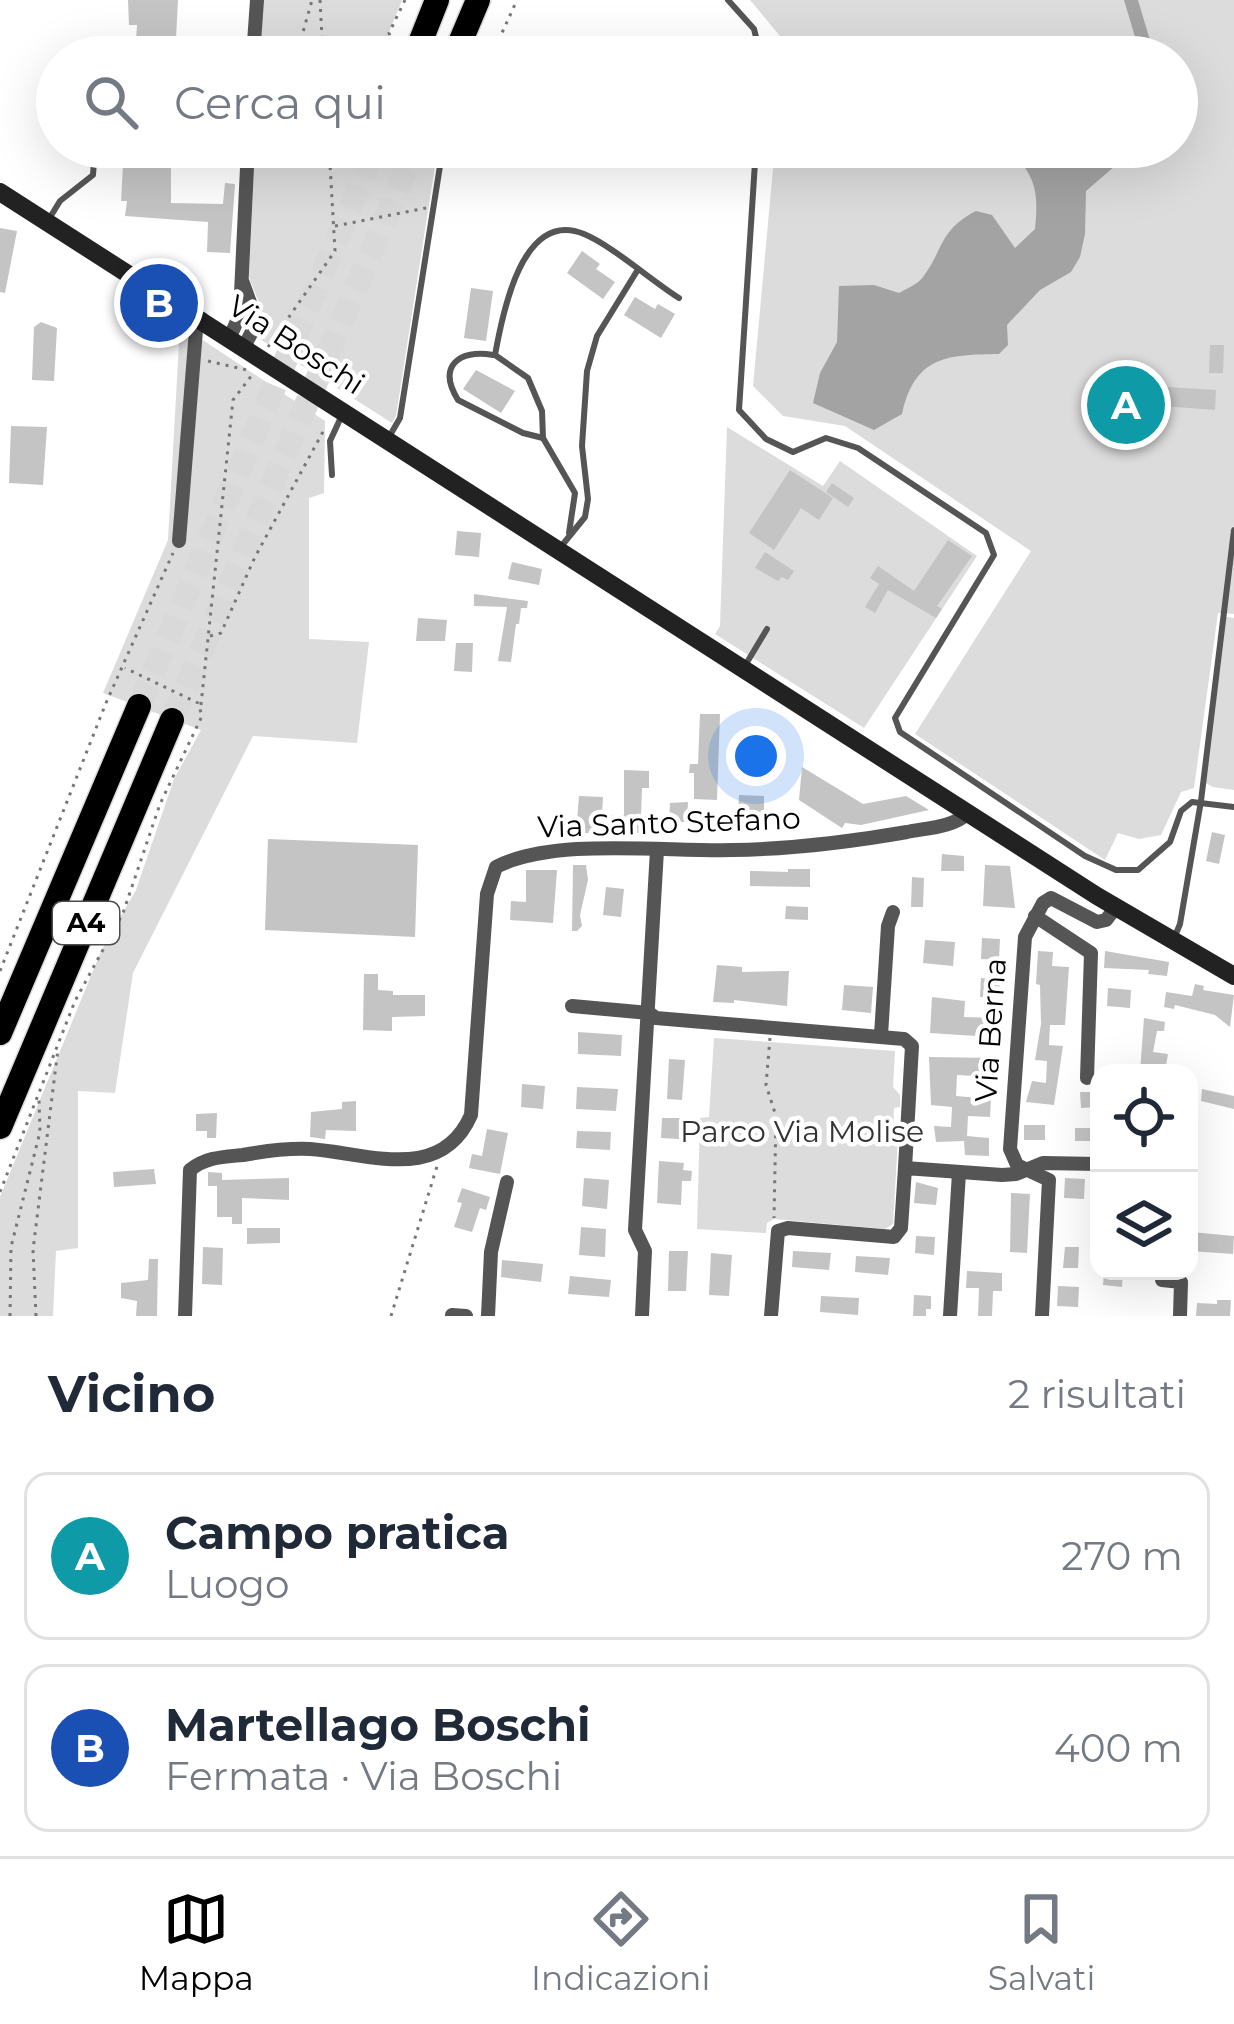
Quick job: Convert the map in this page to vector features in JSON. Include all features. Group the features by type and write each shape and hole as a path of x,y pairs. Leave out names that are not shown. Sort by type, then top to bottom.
{"highway":[{"path":"420,36 437,0"},
{"path":"463,36 478,0"},
{"name":"A4","path":"0,1034 139,706"},
{"name":"A4","path":"0,1126 172,720"}],"main road":[{"name":"Via Boschi","path":"0,192 237,342 337,418 387,440 564,542 968,813 1234,976"}],"street":[{"path":"254,36 256,0"},
{"name":"Via Boschi","path":"237,342 247,168"},
{"path":"179,541 196,330 202,320"},
{"name":"Via Santo Stefano","path":"442,1151 459,1137 471,1115 487,894 496,868 541,852 781,848 869,838 935,827 968,813"},
{"path":"642,1316 645,1251 635,1230 657,850"},
{"path":"1088,1078 1091,952 1035,916 1051,898 1097,922 1106,920 1115,907"},
{"path":"881,1035 888,926 893,912"},
{"name":"Via Berna","path":"1035,916 1025,937 1010,1149 1017,1165 1049,1180 1051,1189 1042,1316"},
{"path":"572,1006 649,1013 656,1018 881,1035 904,1039 912,1046 901,1228 894,1237 778,1231 770,1316"},
{"path":"184,1316 190,1170 203,1160 296,1149 408,1160 442,1151"},
{"path":"905,1168 1002,1175 1043,1162 1090,1164"},
{"path":"950,1316 959,1173"},
{"path":"488,1316 491,1252 507,1182"},
{"path":"1162,1280 1180,1282 1180,1316"},
{"path":"452,1315 466,1316"}],"lane":[{"path":"728,0 756,36"},
{"path":"46,222 60,201 92,175 93,168"},
{"path":"387,440 400,418 439,168"},
{"path":"755,168 739,410 766,440 794,452 826,438 858,448 986,533 994,555 895,718 900,732 1084,856 1116,870 1138,870 1170,842 1181,811 1201,801 1234,807"},
{"path":"495,355 514,272 530,252 566,230 585,234 679,298"},
{"path":"564,542 581,525 588,499 582,446 587,371 597,336 637,271"},
{"path":"543,438 458,400 450,382 456,360 464,354 495,355 528,378 542,411 543,438 575,493 564,542"},
{"path":"332,475 330,441 337,418"},
{"path":"1172,941 1180,924 1201,801 1234,530"},
{"path":"744,667 767,629"}],"path":[{"path":"302,36 312,0"},
{"path":"320,0 322,36"},
{"path":"389,36 405,0"},
{"path":"501,36 517,0"},
{"path":"267,348 335,251 330,168"},
{"path":"333,226 433,206"},
{"path":"200,707 233,400 257,373"},
{"path":"208,637 221,633 255,557 337,418"},
{"path":"0,971 106,703 179,541"},
{"path":"770,1041 766,1085 776,1116 773,1223 778,1231"},
{"path":"36,1316 33,1250 58,1045"},
{"path":"10,1316 11,1247 40,1132 38,1096"},
{"path":"392,1316 442,1151"}],"green space":[{"path":"263,0 402,0 387,36 261,36"},
{"path":"750,0 1234,0 1234,614 1218,613 1194,788 1181,792 1161,835 1139,839 1118,833 1105,860 915,734 1031,551 845,426 783,416 753,386 773,168 1198,168 1198,36 780,36"},
{"path":"254,168 435,168 392,423 260,339 262,311 249,277"},
{"path":"180,325 325,421 324,493 309,498 309,639 369,642 357,743 253,736 133,973 115,1093 78,1091 78,1248 56,1251 53,1316 0,1316 0,1197 102,949 136,890 174,779 201,730 103,693 168,540"},
{"path":"727,427 823,486 840,461 977,556 864,728 715,634 720,626"},
{"path":"1221,616 1234,618 1234,790 1202,781"},
{"name":"Parco Via Molise","path":"714,1038 895,1051 893,1087 900,1095 900,1107 894,1108 893,1137 898,1139 893,1224 885,1229 774,1219 767,1223 766,1233 697,1229 700,1118 709,1117"}],"shaded area":[{"path":"1124,0 1138,0 1149,36 1135,36"},
{"path":"1025,168 1113,168 1086,191 1085,234 1071,272 1040,290 1007,325 1008,345 999,354 936,362 915,380 902,414 874,430 813,403 820,373 837,342 839,286 874,285 899,293 923,277 949,233 976,211 992,215 1015,248 1035,229 1033,184"}],"building":[{"path":"128,0 178,0 176,36 136,36 137,25 129,25"},
{"path":"123,168 171,168 171,203 223,204 225,183 235,184 230,253 207,252 208,222 125,216 127,201 121,201"},
{"path":"0,228 17,231 5,293 0,292"},
{"path":"582,251 615,282 603,299 567,273"},
{"path":"471,288 493,291 486,341 464,338"},
{"path":"635,297 675,314 661,338 624,315"},
{"path":"41,322 57,328 54,381 32,380 34,327"},
{"path":"1210,345 1224,345 1223,373 1209,373"},
{"path":"476,370 515,391 501,413 463,389"},
{"path":"1151,386 1216,390 1215,410 1150,405"},
{"path":"1107,398 1145,402 1144,413 1106,409"},
{"path":"11,426 47,427 43,485 9,483"},
{"path":"790,470 833,498 819,520 801,508 774,550 749,533"},
{"path":"832,483 854,498 848,507 826,492"},
{"path":"457,531 481,533 479,557 455,555"},
{"path":"948,540 972,556 937,606 942,609 936,618 888,590 875,613 865,607 879,584 870,578 878,566 914,591"},
{"path":"765,552 794,571 788,580 778,581 755,568"},
{"path":"512,562 542,569 539,585 508,579"},
{"path":"474,594 528,601 516,624 511,662 498,661 507,607 474,606"},
{"path":"418,618 447,620 445,641 416,641"},
{"path":"456,643 473,643 472,672 454,671"},
{"path":"700,714 720,714 717,800 694,799 694,773 689,773 690,764 698,764"},
{"path":"745,753 779,754 778,773 744,772"},
{"path":"802,767 863,804 906,796 929,810 861,825 845,823 842,828 799,800"},
{"path":"624,770 649,771 649,788 642,788 646,833 576,833 579,796 603,797 602,815 624,815"},
{"path":"739,795 764,796 764,821 738,820"},
{"path":"688,802 687,822 669,822 670,803"},
{"path":"1212,832 1225,835 1219,864 1206,861"},
{"path":"268,839 418,845 415,937 265,930"},
{"path":"942,854 964,856 964,871 941,871"},
{"path":"573,865 586,865 588,880 582,926 577,931 572,931"},
{"path":"985,865 1010,866 1015,908 983,906"},
{"path":"810,869 810,887 750,886 750,871"},
{"path":"526,870 557,870 553,923 510,920 511,901 526,902"},
{"path":"912,877 924,878 923,907 911,907"},
{"path":"606,887 624,889 621,917 603,915"},
{"path":"786,906 808,907 808,920 785,919"},
{"path":"982,938 1000,939 999,960 981,959"},
{"path":"925,940 955,942 953,966 923,963"},
{"path":"1038,951 1053,952 1052,966 1069,967 1065,1025 1050,1025 1049,1045 1063,1046 1054,1105 1026,1102 1032,1081 1046,1083 1047,1061 1035,1060 1041,1024"},
{"path":"1105,951 1169,962 1167,976 1148,974 1149,970 1104,968"},
{"path":"717,965 742,967 742,972 789,971 787,1006 713,1002"},
{"path":"364,974 378,974 378,990 425,995 425,1016 392,1017 392,1031 363,1030"},
{"path":"981,978 1000,980 999,997 980,997"},
{"path":"1195,984 1204,986 1203,990 1234,995 1230,1027 1215,1015 1175,1005 1174,1009 1164,1007 1166,992 1192,996"},
{"path":"844,985 873,987 871,1013 842,1010"},
{"path":"1108,988 1131,990 1130,1008 1107,1006"},
{"path":"932,997 965,1001 964,1017 998,1018 998,1042 930,1033"},
{"path":"1144,1018 1165,1022 1164,1031 1157,1031 1153,1052 1168,1054 1166,1064 1141,1064"},
{"path":"578,1032 622,1035 621,1056 578,1054"},
{"path":"929,1057 994,1058 993,1077 957,1075 956,1096 991,1099 990,1117 968,1116 967,1136 989,1138 989,1156 965,1155 964,1141 936,1142 934,1126 951,1127 952,1107 931,1105"},
{"path":"669,1059 685,1060 682,1100 667,1099"},
{"path":"522,1084 545,1086 543,1109 521,1107"},
{"path":"577,1087 618,1089 616,1111 576,1109"},
{"path":"1202,1089 1234,1096 1234,1109 1201,1101"},
{"path":"1080,1092 1090,1092 1090,1108 1081,1108"},
{"path":"356,1101 356,1131 326,1130 325,1139 310,1137 311,1112 342,1109 342,1102"},
{"path":"217,1113 216,1138 207,1138 207,1131 196,1131 196,1114"},
{"path":"662,1118 680,1118 679,1139 661,1138"},
{"path":"1024,1125 1045,1125 1045,1140 1024,1140"},
{"path":"1075,1128 1090,1128 1090,1141 1075,1141"},
{"path":"487,1129 508,1133 500,1174 469,1168 472,1154 482,1156"},
{"path":"577,1131 611,1132 610,1150 576,1148"},
{"path":"659,1161 684,1163 683,1170 692,1171 691,1181 682,1181 681,1205 657,1203"},
{"path":"154,1169 156,1184 114,1187 113,1172"},
{"path":"208,1172 222,1173 222,1180 289,1178 289,1200 242,1198 242,1224 232,1224 232,1217 217,1217 217,1186 208,1186"},
{"path":"584,1178 609,1180 607,1209 582,1206"},
{"path":"1065,1178 1085,1179 1084,1199 1064,1198"},
{"path":"916,1182 938,1188 936,1205 914,1203"},
{"path":"462,1188 490,1197 486,1210 480,1208 472,1232 454,1227"},
{"path":"1011,1193 1030,1194 1027,1253 1010,1252"},
{"path":"581,1227 606,1229 605,1257 579,1255"},
{"path":"247,1228 280,1228 280,1243 247,1244"},
{"path":"1198,1233 1234,1236 1233,1254 1198,1252"},
{"path":"916,1236 935,1237 934,1255 915,1253"},
{"path":"203,1247 223,1248 222,1285 202,1284"},
{"path":"1065,1247 1079,1247 1078,1268 1063,1268"},
{"path":"669,1251 688,1251 686,1291 668,1291"},
{"path":"793,1251 831,1253 829,1270 792,1267"},
{"path":"711,1253 732,1255 729,1296 709,1295"},
{"path":"856,1256 890,1258 888,1275 855,1272"},
{"path":"149,1259 158,1259 157,1316 136,1316 137,1301 121,1298 121,1283 148,1280"},
{"path":"502,1260 543,1264 541,1282 501,1277"},
{"path":"967,1271 1002,1273 1002,1291 993,1291 992,1316 978,1316 979,1288 966,1288"},
{"path":"570,1276 611,1280 609,1297 568,1294"},
{"path":"1103,1280 1122,1280 1122,1287 1103,1285"},
{"path":"1058,1286 1079,1287 1078,1307 1057,1306"},
{"path":"914,1295 931,1296 926,1316 913,1316"},
{"path":"821,1296 859,1298 858,1315 820,1312"},
{"path":"1217,1300 1231,1300 1230,1316 1196,1316 1197,1303 1217,1304"}],"tunnel":[{"path":"139,706 367,168"},
{"path":"172,720 407,168"}],"place":[{"name":"Martellago Boschi","path":"159,303"},
{"name":"Campo pratica","path":"1126,405"}]}
